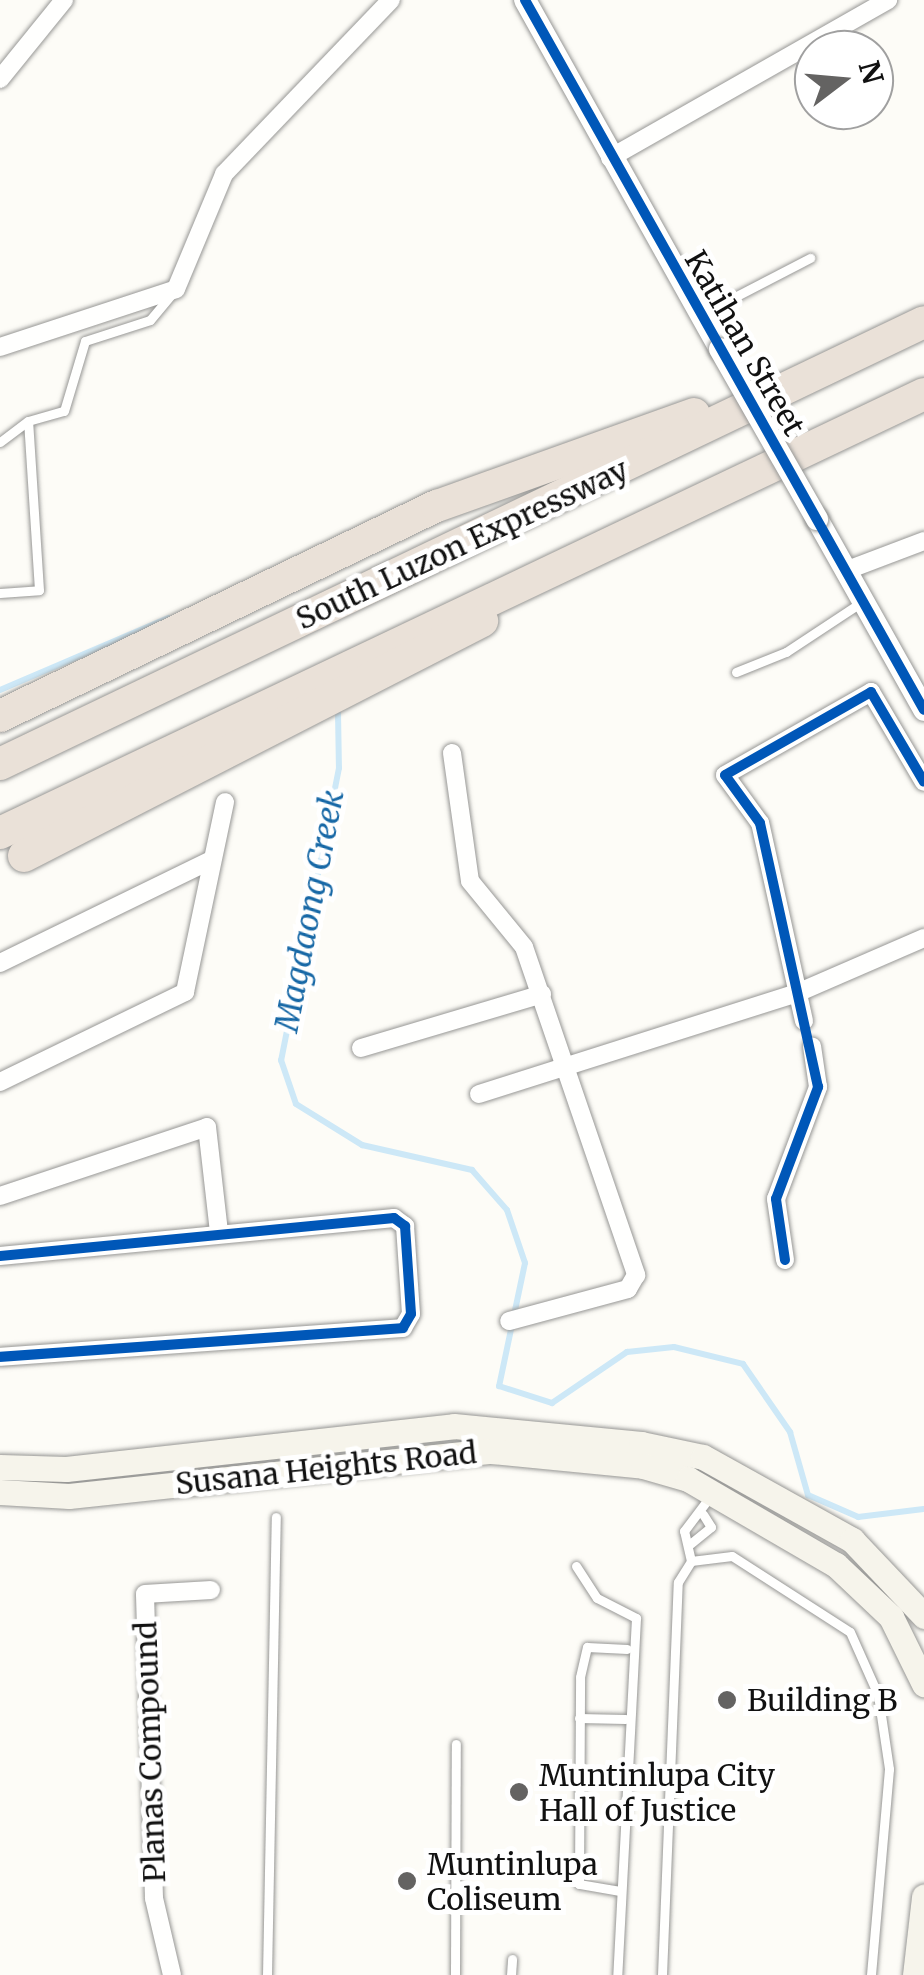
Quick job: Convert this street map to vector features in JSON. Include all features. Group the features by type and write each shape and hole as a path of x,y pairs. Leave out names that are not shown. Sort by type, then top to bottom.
{"highway":[{"name":"South Luzon Expressway","path":"0,764 924,322"},
{"path":"0,716 437,506 840,363"},
{"name":"South Luzon Expressway","path":"12,845 432,654 592,550 924,394"}],"main road":[{"name":"Susana Heights Road","path":"0,1467 66,1469 454,1426 641,1444 704,1457 852,1540 924,1616"},
{"name":"Susana Heights Road","path":"0,1492 69,1496 491,1451 643,1466 857,1582 903,1636 924,1684"},
{"path":"915,1975 924,1897"}],"street":[{"path":"0,79 64,0"},
{"path":"0,346 176,290 224,174 391,0"},
{"name":"Katihan Street","path":"525,0 610,158 924,710"},
{"path":"610,158 888,0"},
{"path":"845,571 924,541"},
{"path":"804,1020 795,994 760,823 725,775 872,692 924,782"},
{"path":"452,753 470,881 524,947 568,1064 635,1284 510,1321"},
{"path":"0,1082 185,992 225,802"},
{"path":"0,962 212,860"},
{"path":"479,1094 795,994 924,938"},
{"path":"361,1048 542,994"},
{"path":"785,1260 776,1199 818,1087 812,1046"},
{"path":"0,1196 207,1127 219,1232"},
{"path":"0,1256 394,1218 405,1226 408,1324 0,1357"},
{"name":"Planas Compound","path":"172,1975 154,1898 145,1594 211,1590"}],"lane":[{"path":"700,315 810,258"},
{"path":"0,442 28,421 64,411 85,341 150,320 176,290"},
{"path":"0,593 39,590 28,421"},
{"path":"736,672 786,652 862,602"},
{"path":"662,1975 678,1582 691,1561 690,1544 711,1527 708,1503"},
{"path":"267,1975 276,1517"},
{"path":"691,1561 732,1556 761,1567 850,1632 865,1660 888,1738 871,1975"},
{"path":"576,1566 597,1598 630,1608 617,1975"},
{"path":"620,1891 579,1884 580,1718 582,1653 627,1649"},
{"path":"580,1718 625,1719"},
{"path":"454,1975 456,1744"},
{"path":"511,1975 512,1959"}],"waterway":[{"name":"Magdaong Creek","path":"0,690 168,618"},
{"name":"Magdaong Creek","path":"338,713 339,768 281,1060 296,1104 362,1145 472,1170 507,1210 525,1263 499,1386 552,1403 627,1352 674,1347 743,1364 790,1432 808,1495 858,1517 924,1509"}],"cycle path":[{"path":"525,0 924,710"},
{"path":"785,1260 776,1199 818,1087 760,823 725,775 871,692 924,782"},
{"path":"0,1256 394,1218 405,1226 411,1314 403,1328 0,1357"}],"place":[{"name":"Building B","path":"727,1700"},
{"name":"Muntinlupa City Hall of Justice","path":"519,1792"},
{"name":"Muntinlupa Coliseum","path":"407,1881"}]}
